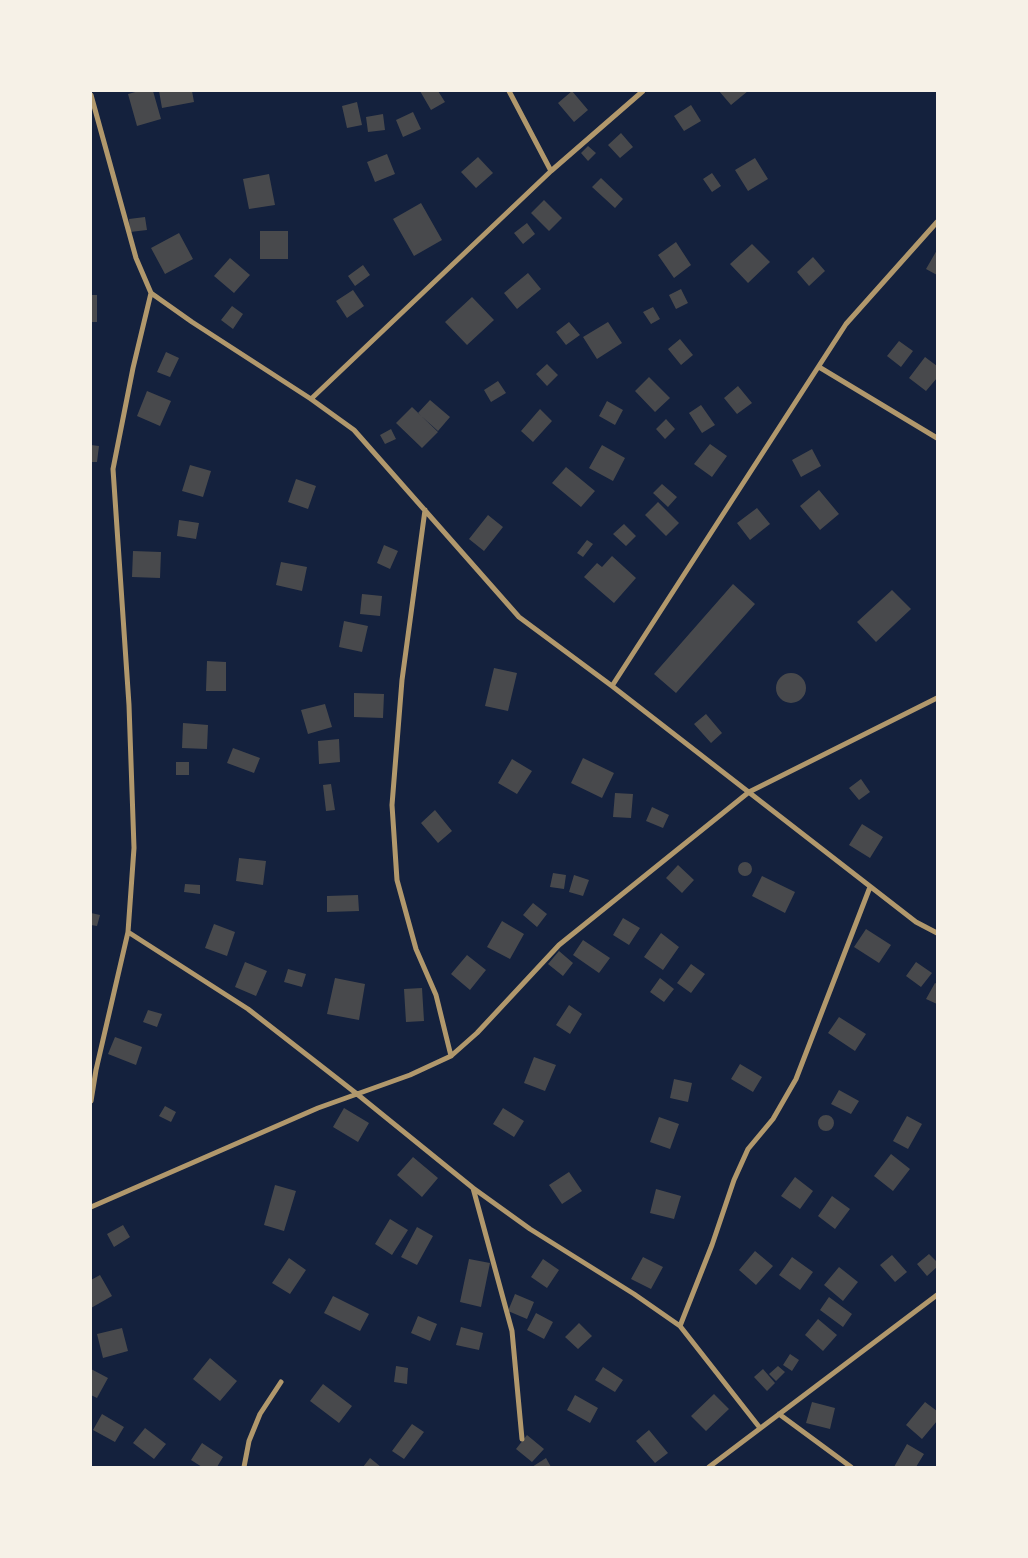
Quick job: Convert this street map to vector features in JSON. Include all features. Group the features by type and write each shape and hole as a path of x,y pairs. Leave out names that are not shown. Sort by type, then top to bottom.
{"street":[{"path":"509,91 551,171"},
{"path":"311,399 551,171 644,91"},
{"path":"91,95 136,258 151,293 192,322 311,399 354,430 519,617 612,686 916,922 937,933"},
{"path":"612,686 846,324 937,222"},
{"path":"91,1101 96,1070 128,932 134,848 129,705 113,468 132,368 151,293"},
{"path":"819,367 937,438"},
{"path":"425,510 402,680 392,805 397,880 416,949 436,995 451,1056"},
{"path":"91,1207 318,1108 410,1074 451,1056 477,1032 558,945 749,792 937,698"},
{"path":"680,1326 712,1245 734,1180 748,1149 774,1119 796,1079 870,887"},
{"path":"128,932 248,1009 473,1188 530,1229 634,1294 680,1326 760,1428"},
{"path":"473,1188 512,1331 522,1439"},
{"path":"709,1467 937,1295"},
{"path":"244,1467 249,1441 260,1414 281,1382"},
{"path":"779,1414 851,1467"}],"building":[{"path":"139,91 153,91 161,119 137,126 128,94"},
{"path":"159,91 192,91 194,102 162,108"},
{"path":"420,91 438,91 445,102 431,110"},
{"path":"572,91 588,110 574,122 558,103"},
{"path":"719,91 748,91 731,105"},
{"path":"357,102 362,125 347,128 342,106"},
{"path":"691,105 701,121 684,131 674,116"},
{"path":"413,112 421,129 403,137 396,120"},
{"path":"383,114 385,130 368,132 366,117"},
{"path":"621,133 633,147 620,158 608,145"},
{"path":"588,146 596,153 588,161 581,153"},
{"path":"387,154 395,174 375,182 367,162"},
{"path":"478,157 493,173 476,188 461,172"},
{"path":"755,158 768,179 748,191 735,170"},
{"path":"712,173 721,186 712,192 703,179"},
{"path":"269,174 275,205 249,209 243,179"},
{"path":"601,178 623,199 615,208 592,187"},
{"path":"544,200 562,218 549,231 531,213"},
{"path":"421,203 442,240 414,256 393,219"},
{"path":"145,217 147,230 130,232 129,219"},
{"path":"527,223 535,234 523,244 514,233"},
{"path":"260,231 288,231 288,259 260,259"},
{"path":"179,233 193,259 165,274 151,248"},
{"path":"676,242 691,265 674,278 658,255"},
{"path":"752,244 770,262 748,283 730,264"},
{"path":"937,250 937,275 926,269"},
{"path":"813,257 825,271 809,286 797,272"},
{"path":"230,258 250,275 234,293 214,276"},
{"path":"363,265 370,275 355,286 348,276"},
{"path":"528,273 541,289 517,309 504,293"},
{"path":"681,289 688,303 676,309 669,295"},
{"path":"353,290 364,306 347,318 336,301"},
{"path":"91,295 97,295 97,322 91,322"},
{"path":"472,297 494,320 467,345 445,322"},
{"path":"232,306 243,314 233,329 221,320"},
{"path":"653,307 660,319 651,324 643,312"},
{"path":"569,322 580,335 566,345 556,332"},
{"path":"608,322 622,343 597,359 583,337"},
{"path":"680,339 693,355 681,365 668,349"},
{"path":"899,341 913,351 901,367 887,356"},
{"path":"166,352 179,358 170,377 157,372"},
{"path":"925,357 937,366 937,378 926,391 909,378"},
{"path":"547,364 558,375 547,386 536,374"},
{"path":"649,377 670,398 655,412 635,391"},
{"path":"498,381 506,393 491,402 484,390"},
{"path":"738,386 752,403 737,414 724,398"},
{"path":"147,391 171,401 160,426 137,416"},
{"path":"430,400 450,417 438,431 418,413"},
{"path":"607,401 623,410 615,425 599,416"},
{"path":"701,405 715,425 702,433 689,413"},
{"path":"412,407 438,432 422,448 396,423"},
{"path":"540,409 552,421 533,442 521,431"},
{"path":"666,419 675,429 665,439 656,429"},
{"path":"391,429 396,439 385,444 380,435"},
{"path":"710,444 727,456 712,477 694,464"},
{"path":"91,445 99,446 97,462 91,462"},
{"path":"602,445 625,458 613,481 589,468"},
{"path":"812,449 821,466 801,477 792,460"},
{"path":"190,465 211,471 203,497 182,491"},
{"path":"566,467 595,491 581,507 552,483"},
{"path":"296,479 316,486 308,509 288,502"},
{"path":"662,484 677,497 668,507 653,493"},
{"path":"819,490 839,514 820,530 800,506"},
{"path":"658,502 679,523 666,536 645,515"},
{"path":"757,508 770,524 750,540 737,523"},
{"path":"488,515 503,527 484,551 469,539"},
{"path":"179,520 199,523 196,539 177,536"},
{"path":"624,524 636,536 626,546 613,534"},
{"path":"587,540 593,544 583,557 577,553"},
{"path":"384,545 398,551 390,569 377,563"},
{"path":"133,551 161,552 160,578 132,577"},
{"path":"612,556 636,578 614,603 584,577 597,563 602,567"},
{"path":"281,562 307,567 302,591 276,585"},
{"path":"733,584 755,604 676,693 654,674"},
{"path":"892,590 911,609 876,642 857,622"},
{"path":"362,594 382,596 380,616 360,614"},
{"path":"344,621 368,626 362,652 339,647"},
{"path":"207,661 226,662 226,691 206,691"},
{"path":"494,668 517,673 508,711 485,706"},
{"path":"791,673 802,677 806,688 802,699 791,703 780,699 776,688 780,677"},
{"path":"354,693 384,694 383,718 354,717"},
{"path":"325,704 332,727 308,734 301,710"},
{"path":"706,714 722,733 711,743 694,724"},
{"path":"183,723 208,725 207,749 182,748"},
{"path":"339,739 340,762 319,764 318,741"},
{"path":"233,748 260,758 254,773 227,763"},
{"path":"583,758 614,773 602,798 571,783"},
{"path":"512,759 532,771 517,794 498,783"},
{"path":"176,762 189,762 189,775 176,775"},
{"path":"861,779 870,792 859,800 849,788"},
{"path":"331,784 335,810 326,811 323,785"},
{"path":"615,793 633,794 631,818 613,817"},
{"path":"652,807 669,815 663,828 646,821"},
{"path":"435,810 452,831 438,843 421,823"},
{"path":"862,824 883,837 870,858 849,845"},
{"path":"239,858 266,861 263,885 236,881"},
{"path":"742,862 748,862 752,869 748,876 742,876 738,872 738,866"},
{"path":"678,865 694,880 682,893 666,878"},
{"path":"553,873 566,875 564,889 550,887"},
{"path":"574,875 589,880 583,896 569,892"},
{"path":"762,876 795,892 785,913 752,896"},
{"path":"185,884 200,885 200,894 184,892"},
{"path":"358,895 359,911 327,912 327,896"},
{"path":"533,903 547,914 537,927 523,915"},
{"path":"91,913 100,915 97,926 91,925"},
{"path":"623,918 640,928 629,945 613,935"},
{"path":"502,921 524,934 510,959 487,947"},
{"path":"214,924 235,932 227,956 205,948"},
{"path":"866,929 891,945 879,963 854,947"},
{"path":"661,933 679,947 663,970 644,957"},
{"path":"583,940 610,958 599,973 573,955"},
{"path":"559,951 573,963 563,976 548,964"},
{"path":"467,955 486,970 470,990 451,974"},
{"path":"245,962 267,971 256,996 235,987"},
{"path":"916,962 932,973 921,987 906,976"},
{"path":"691,964 705,974 691,993 677,983"},
{"path":"288,969 306,974 302,987 284,982"},
{"path":"335,978 365,984 359,1020 327,1014"},
{"path":"660,978 674,989 664,1002 650,992"},
{"path":"935,983 937,984 937,1004 926,999"},
{"path":"422,988 424,1021 406,1022 404,989"},
{"path":"569,1005 582,1014 570,1034 556,1025"},
{"path":"148,1010 162,1014 157,1027 143,1022"},
{"path":"839,1017 866,1034 855,1051 828,1033"},
{"path":"115,1037 142,1047 136,1065 108,1054"},
{"path":"534,1057 556,1065 545,1091 524,1083"},
{"path":"740,1064 762,1077 753,1092 731,1079"},
{"path":"674,1079 692,1083 688,1102 670,1098"},
{"path":"839,1090 859,1101 851,1114 831,1104"},
{"path":"165,1106 176,1112 171,1122 159,1116"},
{"path":"344,1108 369,1123 358,1142 333,1127"},
{"path":"503,1108 524,1121 514,1137 493,1124"},
{"path":"826,1115 834,1123 826,1131 818,1123"},
{"path":"907,1116 922,1124 908,1149 893,1141"},
{"path":"659,1117 679,1124 670,1149 650,1142"},
{"path":"891,1154 910,1169 893,1191 874,1176"},
{"path":"413,1157 438,1178 422,1197 397,1175"},
{"path":"569,1172 582,1191 562,1204 549,1185"},
{"path":"795,1177 813,1191 800,1209 781,1196"},
{"path":"275,1185 296,1191 284,1231 264,1225"},
{"path":"656,1189 681,1196 674,1219 650,1213"},
{"path":"832,1196 850,1209 835,1229 818,1216"},
{"path":"390,1219 408,1230 392,1255 375,1244"},
{"path":"123,1225 130,1237 114,1247 107,1234"},
{"path":"417,1227 433,1236 417,1265 401,1257"},
{"path":"755,1251 773,1266 756,1285 739,1270"},
{"path":"929,1254 937,1262 937,1267 927,1276 917,1264"},
{"path":"892,1255 907,1272 895,1282 880,1265"},
{"path":"643,1257 663,1267 651,1289 631,1279"},
{"path":"792,1257 813,1272 800,1290 779,1275"},
{"path":"289,1258 306,1270 290,1294 272,1283"},
{"path":"469,1259 490,1263 481,1307 460,1302"},
{"path":"543,1259 559,1270 547,1288 531,1277"},
{"path":"839,1267 858,1282 843,1301 824,1285"},
{"path":"100,1275 112,1296 91,1308 91,1280"},
{"path":"515,1294 534,1302 527,1319 508,1311"},
{"path":"333,1296 369,1314 360,1331 324,1313"},
{"path":"829,1297 852,1314 843,1327 820,1310"},
{"path":"536,1313 553,1322 544,1339 527,1330"},
{"path":"418,1316 437,1324 430,1341 411,1333"},
{"path":"818,1319 837,1335 823,1351 805,1335"},
{"path":"579,1323 592,1336 578,1349 565,1337"},
{"path":"461,1327 483,1333 479,1350 456,1345"},
{"path":"122,1328 128,1351 103,1358 97,1334"},
{"path":"790,1354 799,1360 792,1371 783,1365"},
{"path":"210,1358 237,1381 220,1401 193,1379"},
{"path":"396,1366 408,1368 407,1384 394,1382"},
{"path":"778,1366 785,1372 776,1381 769,1374"},
{"path":"603,1367 623,1380 615,1392 595,1380"},
{"path":"91,1369 108,1378 97,1398 91,1395"},
{"path":"763,1369 775,1383 767,1391 754,1377"},
{"path":"323,1384 352,1406 339,1423 310,1401"},
{"path":"714,1394 729,1409 706,1431 691,1416"},
{"path":"575,1395 598,1408 590,1423 567,1410"},
{"path":"812,1402 835,1408 830,1429 806,1423"},
{"path":"925,1402 937,1411 937,1421 922,1439 906,1425"},
{"path":"102,1414 124,1427 115,1442 93,1430"},
{"path":"412,1424 424,1432 404,1459 392,1451"},
{"path":"145,1428 166,1444 154,1459 133,1443"},
{"path":"649,1430 668,1453 655,1463 636,1441"},
{"path":"527,1435 544,1449 532,1462 516,1449"},
{"path":"202,1443 223,1457 217,1467 202,1467 191,1460"},
{"path":"907,1444 924,1454 916,1467 894,1467"},
{"path":"370,1458 381,1467 363,1467"},
{"path":"546,1458 551,1467 532,1467"}]}
